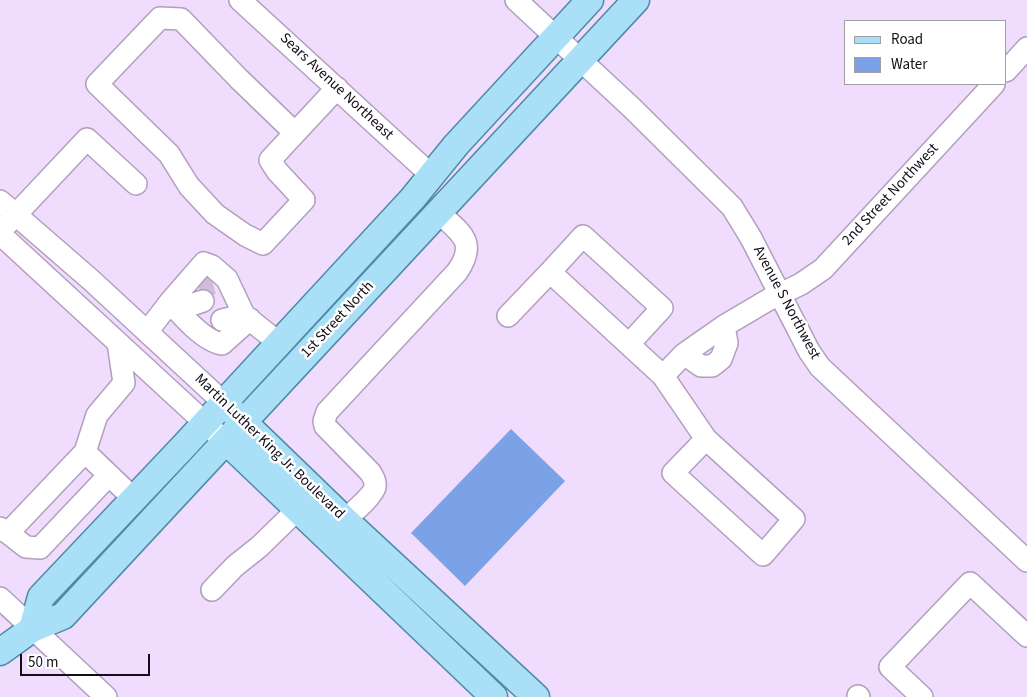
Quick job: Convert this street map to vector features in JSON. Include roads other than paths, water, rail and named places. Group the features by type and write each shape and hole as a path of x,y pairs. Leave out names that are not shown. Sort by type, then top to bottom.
{"main road":[{"name":"1st Street North","path":"32,629 42,597 413,198 456,145 590,0"},
{"name":"1st Street North","path":"0,652 32,629 63,616 636,0"},
{"name":"Martin Luther King Jr. Boulevard","path":"224,403 345,520 536,697"},
{"name":"Martin Luther King Jr. Boulevard","path":"226,441 494,697"}],"street":[{"name":"Sears Avenue Northeast","path":"240,0 431,175"},
{"name":"Avenue S Northwest","path":"516,0 639,115 732,207 751,238 808,351 820,367 1027,561"},
{"path":"295,133 181,19 160,18 97,84 169,154 189,186 215,214 263,244 304,200 277,171 270,160 337,88"},
{"path":"1007,70 1027,48"},
{"name":"2nd Street Northwest","path":"663,376 684,354 701,366 712,366 721,359 727,343 724,326 801,284 823,269 993,85"},
{"path":"0,233 88,139 136,184"},
{"name":"Martin Luther King Jr. Boulevard","path":"0,201 17,214 224,403"},
{"path":"345,520 375,489 374,480 370,472 325,426 324,421 327,412 457,272 465,260 468,249 463,236 438,212"},
{"name":"Martin Luther King Jr. Boulevard","path":"0,233 226,441"},
{"path":"508,316 583,236 662,308 629,344"},
{"path":"147,332 173,306 204,263 212,266 223,326"},
{"path":"550,272 663,376 706,439 794,519 763,555 673,473 706,439"},
{"path":"173,306 215,290"},
{"path":"173,306 223,326 279,343"},
{"path":"109,475 40,548 26,547 4,531 85,452 97,415 124,383 118,343"},
{"path":"85,452 134,499"},
{"path":"212,590 235,566 259,547 297,510"},
{"path":"922,697 890,667 970,583 1027,636"},
{"path":"0,598 106,697"}],"water":[{"path":"511,429 565,481 465,586 411,533"}],"tunnel":[{"path":"199,288 213,284"}]}
